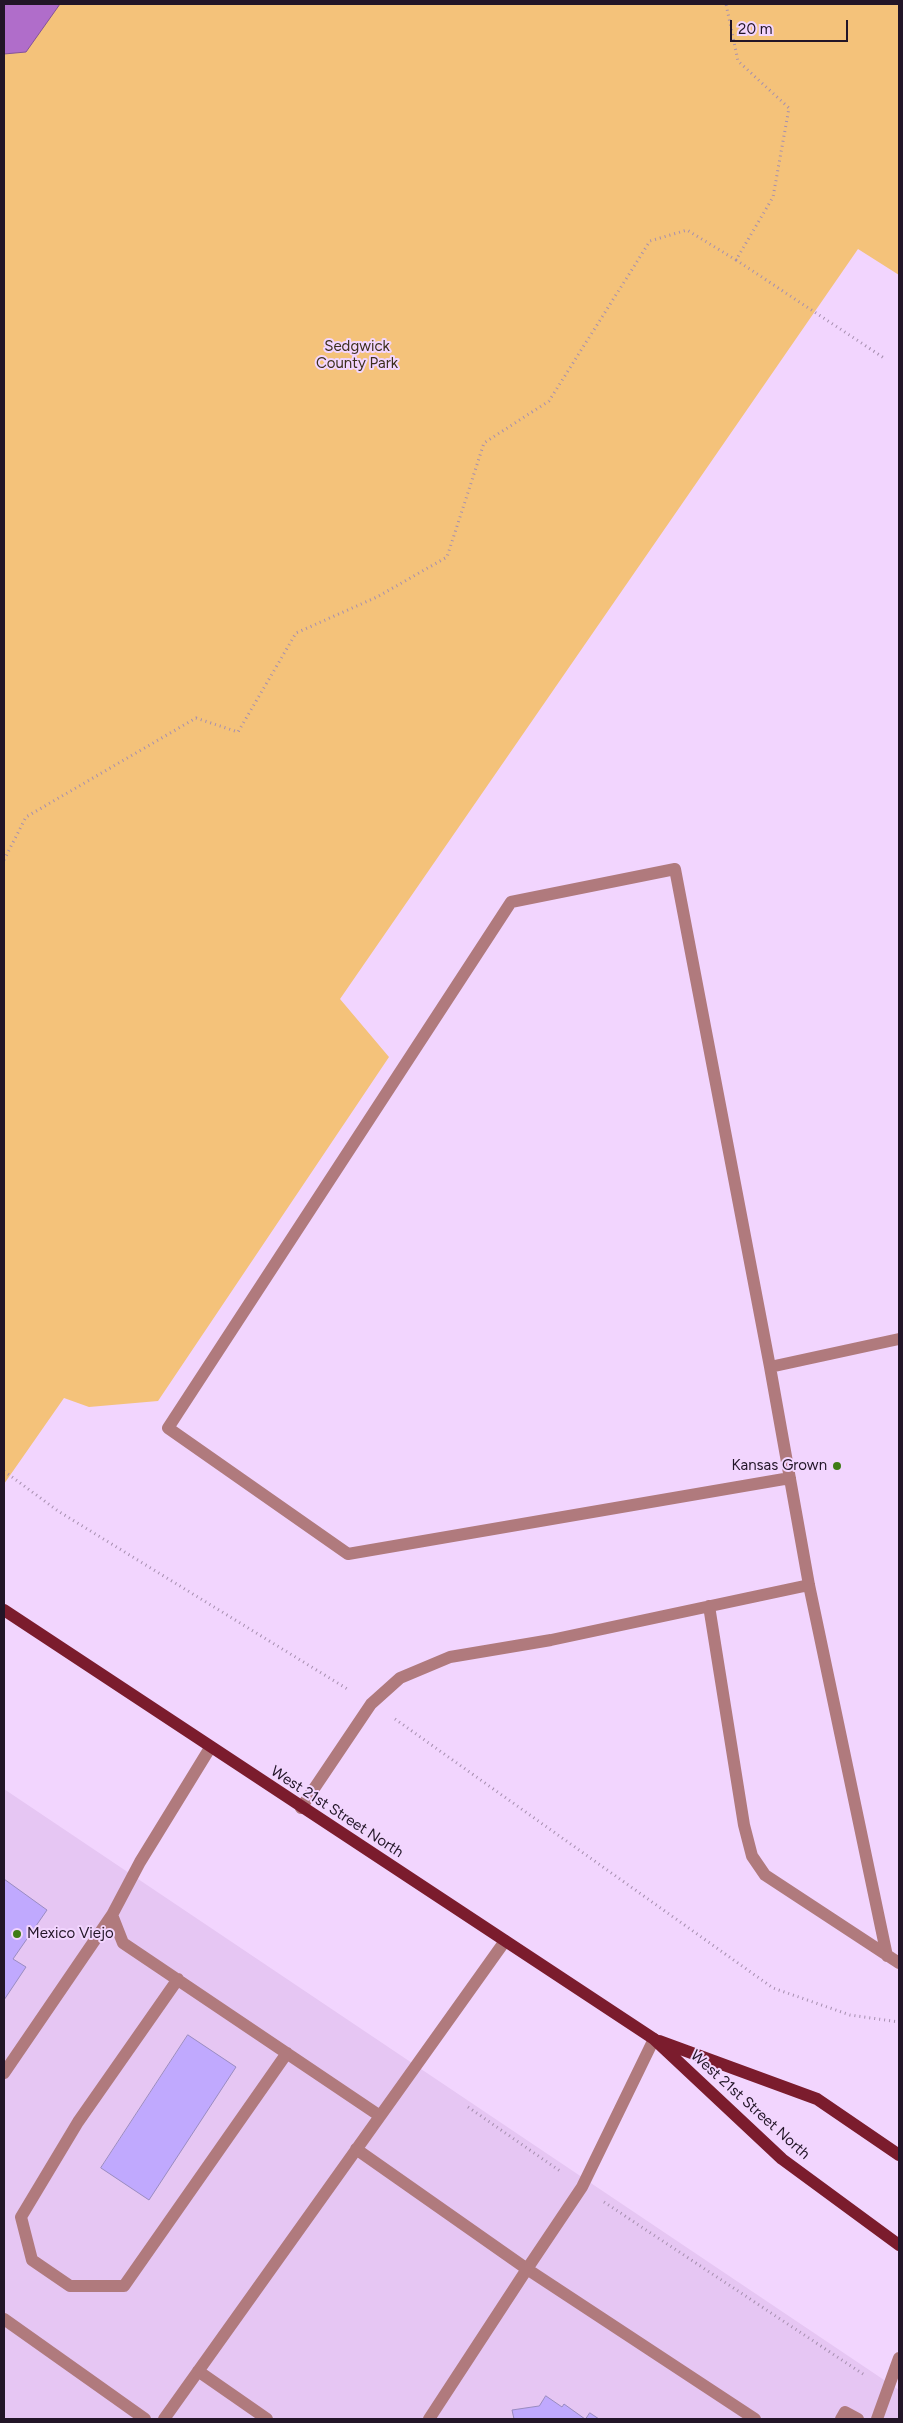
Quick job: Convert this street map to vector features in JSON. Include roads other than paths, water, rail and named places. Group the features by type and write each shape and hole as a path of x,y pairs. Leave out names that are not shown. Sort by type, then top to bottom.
{"main road":[{"name":"West 21st Street North","path":"4,1610 654,2040 782,2159 899,2245"},
{"name":"West 21st Street North","path":"654,2040 817,2099 899,2155"}],"lane":[{"path":"790,1478 348,1554 168,1428 511,902 674,869 770,1367 790,1478 809,1585 887,1956"},
{"path":"770,1367 899,1339"},
{"path":"301,1808 371,1704 400,1678 450,1657 551,1640 809,1585"},
{"path":"709,1606 744,1825 752,1856 765,1875 899,1963"},
{"path":"4,2073 112,1915 140,1862 210,1748"},
{"path":"112,1915 124,1943 380,2116"},
{"path":"164,2419 505,1941"},
{"path":"178,1979 78,2122 21,2217 32,2260 70,2286 124,2286 287,2053"},
{"path":"428,2419 582,2187 654,2040"},
{"path":"356,2149 527,2269 755,2419"},
{"path":"4,2319 144,2419"},
{"path":"877,2419 899,2358"},
{"path":"198,2371 267,2419"},
{"path":"841,2419 845,2412 858,2419"}],"place":[{"name":"Kansas Grown","path":"837,1466"},
{"name":"Mexico Viejo","path":"17,1934"}],"park label":[{"name":"Sedgwick County Park","path":"357,356"}]}
